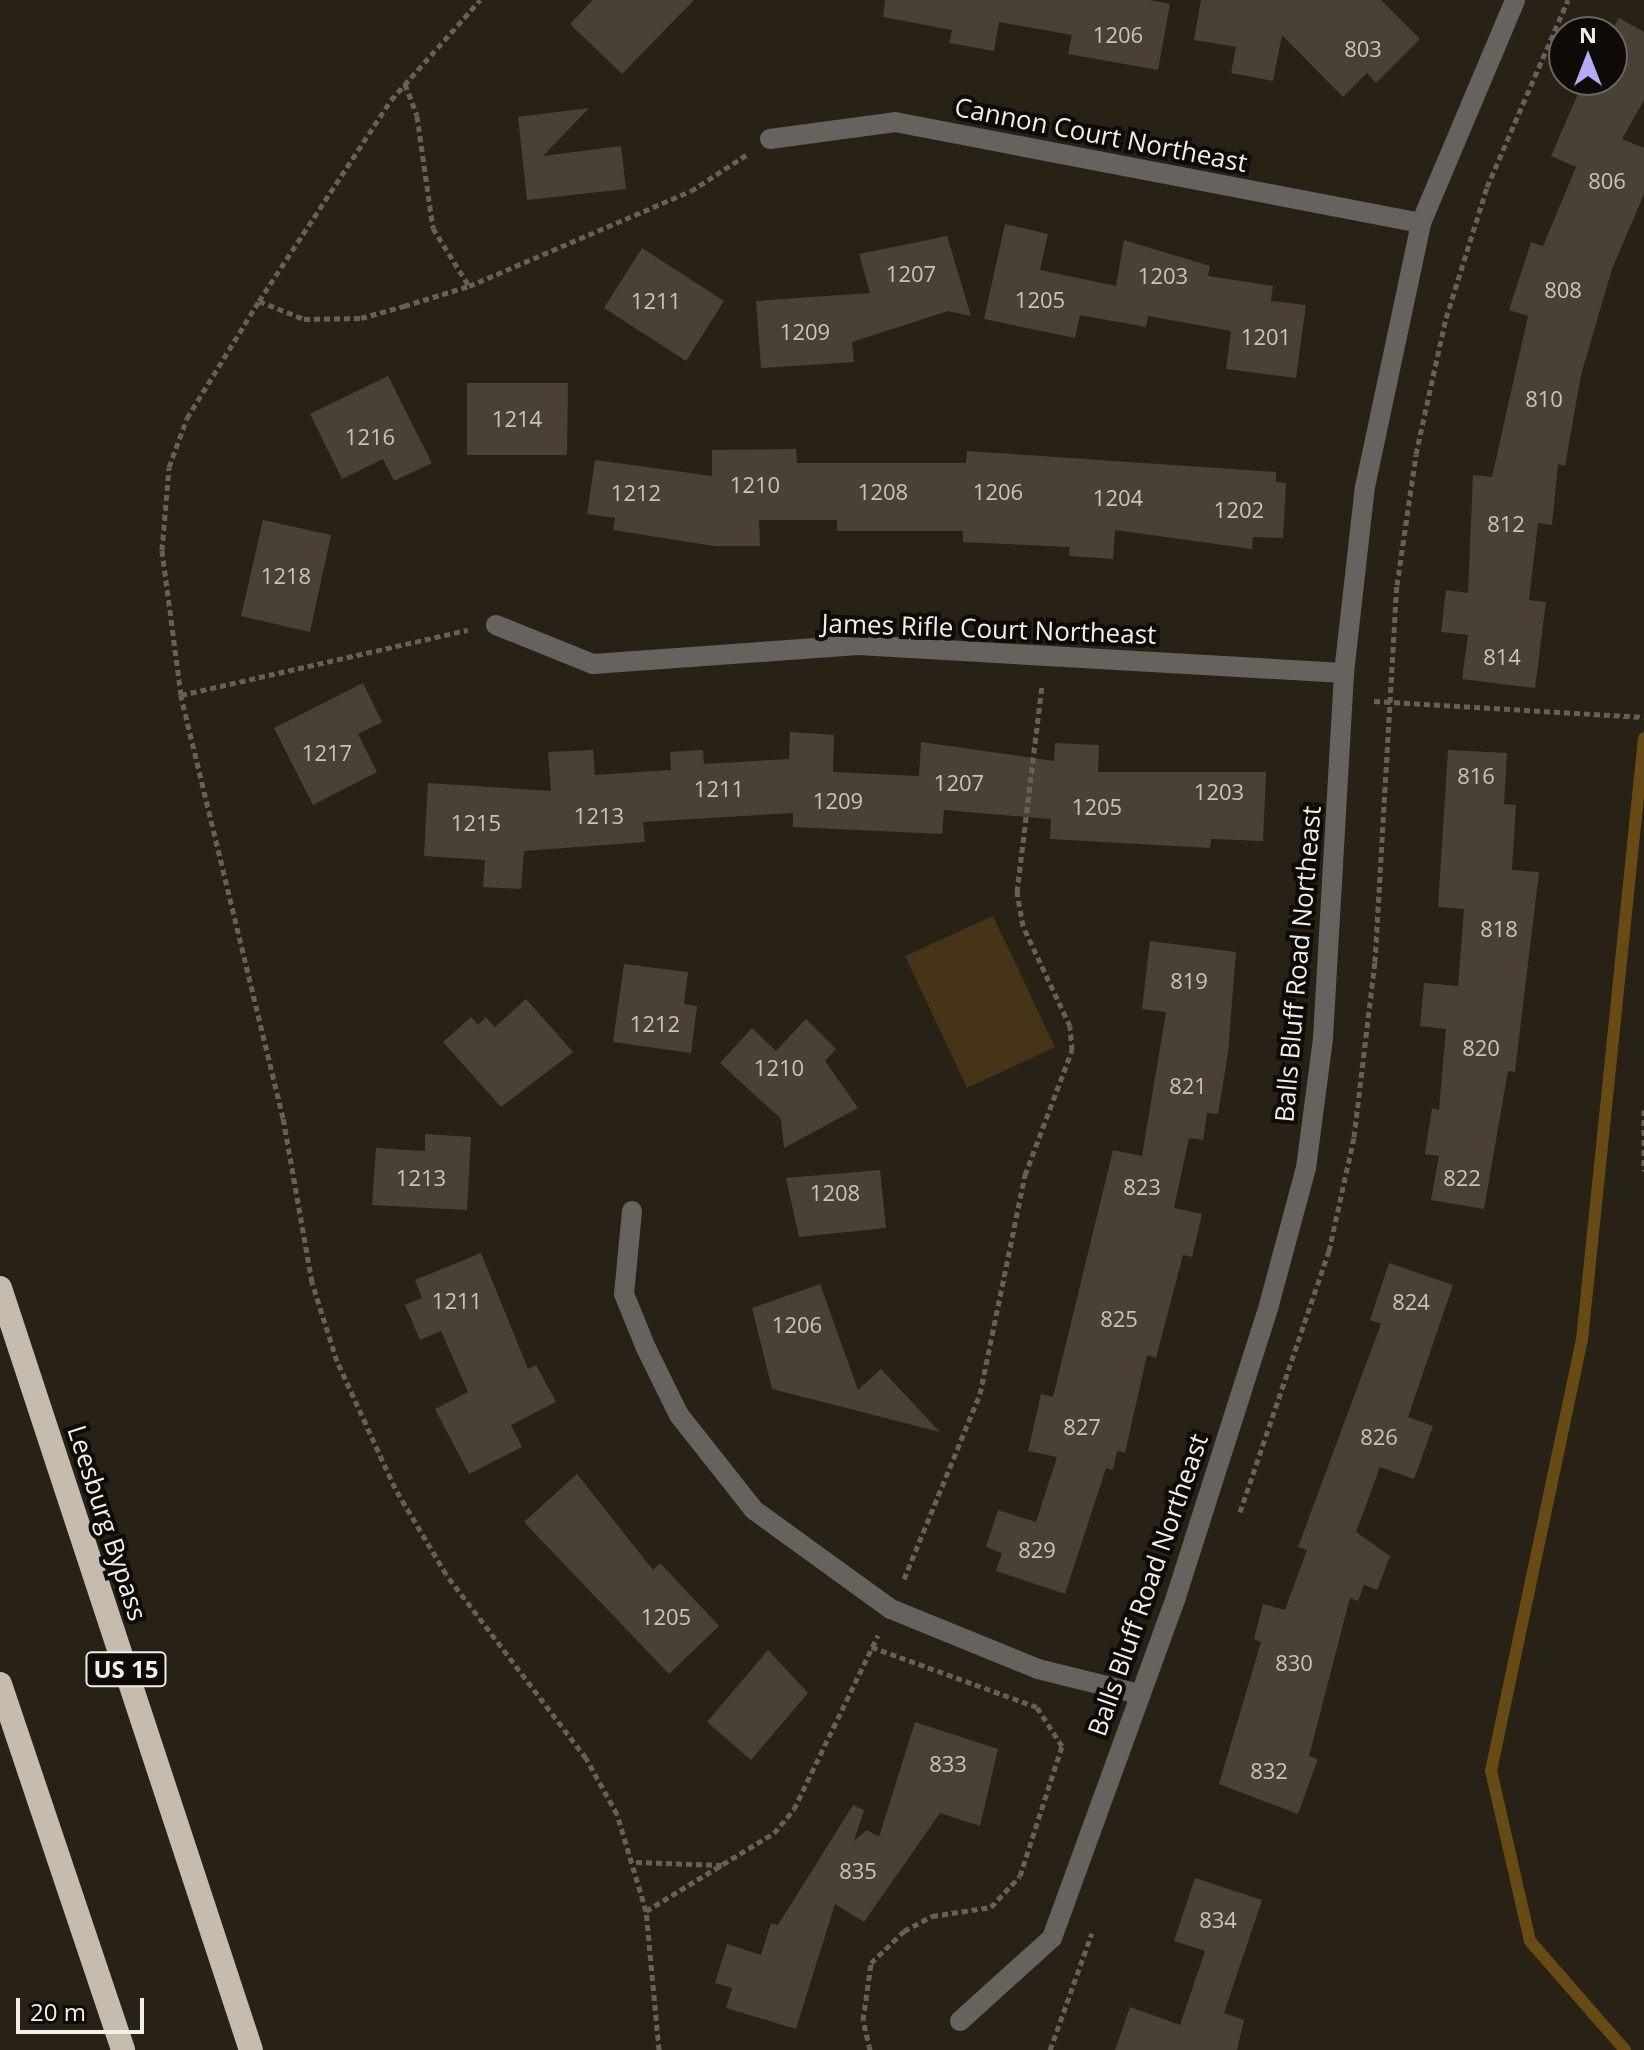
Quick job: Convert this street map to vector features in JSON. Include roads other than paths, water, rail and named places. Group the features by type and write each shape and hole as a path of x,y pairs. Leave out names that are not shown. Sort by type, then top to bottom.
{"highway":[{"name":"Leesburg Bypass","path":"0,1288 251,2050"},
{"path":"0,1684 123,2050"}],"street":[{"name":"Balls Bluff Road Northeast","path":"960,2021 1052,1938 1139,1694 1260,1335 1306,1168 1323,1038 1344,673 1365,487 1421,223 1515,0"},
{"name":"Cannon Court Northeast","path":"770,139 895,122 1421,223"},
{"name":"James Rifle Court Northeast","path":"496,625 593,664 858,645 1344,673"},
{"path":"632,1211 624,1294 679,1415 754,1510 891,1609 1038,1669 1139,1694"}],"waterway":[{"path":"1625,2050 1530,1941 1491,1771 1582,1340 1644,738"}]}
